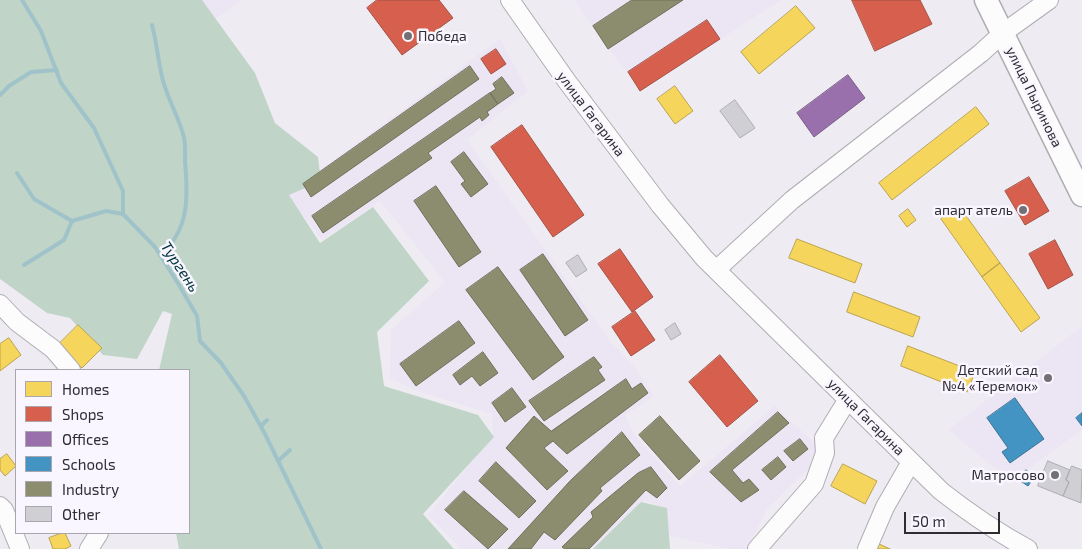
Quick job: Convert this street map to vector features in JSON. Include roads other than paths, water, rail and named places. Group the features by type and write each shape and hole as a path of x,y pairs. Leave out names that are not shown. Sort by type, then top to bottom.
{"main road":[{"name":"улица Пыринова","path":"986,0 1082,195"}],"street":[{"name":"улица Гагарина","path":"510,0 566,80 660,205 716,270 941,491 968,512 1028,549"},
{"path":"716,270 792,200 981,53 1003,33 1049,0"},
{"path":"0,304 18,322 53,349 70,369"},
{"path":"757,549 814,484 825,453 824,438 848,399"},
{"path":"867,549 885,507 911,462"},
{"path":"0,506 4,510 20,549"},
{"path":"89,549 98,534"}],"waterway":[{"name":"Тургень","path":"22,0 41,31 61,83 94,128 123,191 123,214 155,247 179,285 197,316 200,341 221,363 244,396 264,432 321,549"},
{"path":"152,25 163,81 184,137 187,187 182,224 170,245 160,255"},
{"path":"0,95 9,86 31,72 57,70"},
{"path":"17,173 34,199 72,221 106,211 123,214"},
{"path":"24,265 64,240 72,221"},
{"path":"261,426 267,420"},
{"path":"278,461 290,450"}],"place":[{"name":"Победа","path":"408,36"},
{"name":"апарт атель","path":"1023,210"},
{"name":"Детский сад №4 «Теремок»","path":"1048,378"},
{"name":"Матросово","path":"1055,475"}]}
